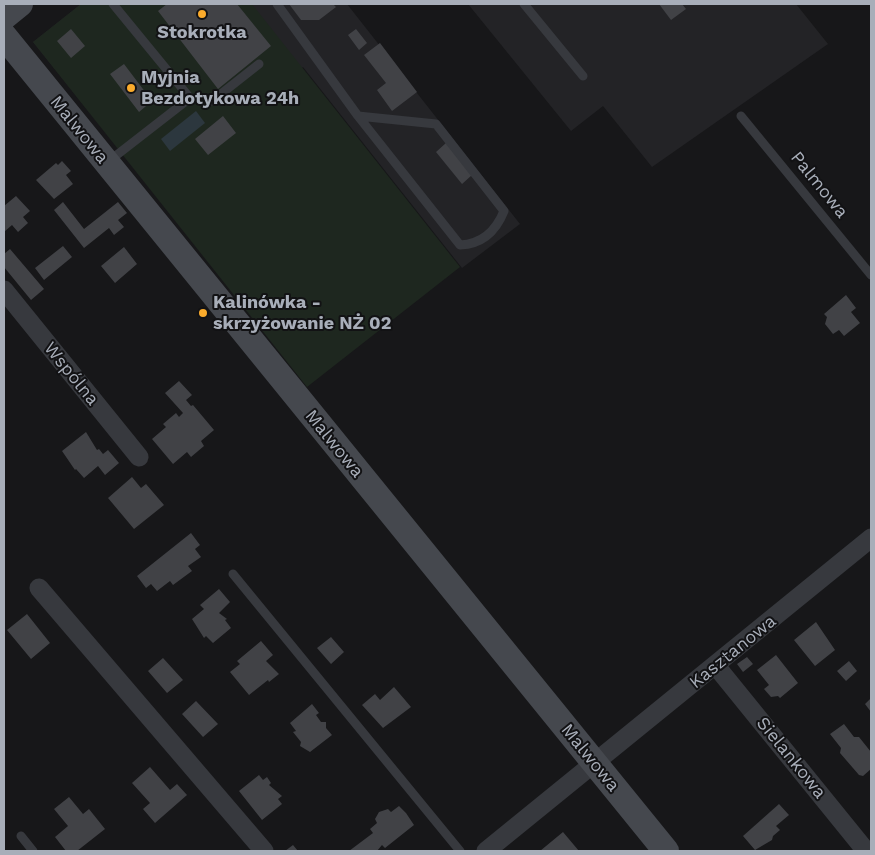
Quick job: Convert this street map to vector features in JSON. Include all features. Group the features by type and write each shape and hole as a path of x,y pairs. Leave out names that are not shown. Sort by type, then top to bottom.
{"street":[{"path":"4,17 20,4"},
{"name":"Malwowa","path":"4,36 666,851"},
{"name":"Wspólna","path":"4,290 139,458"},
{"name":"Kasztanowa","path":"486,851 716,666 871,538"},
{"path":"39,588 264,851"},
{"name":"Sielankowa","path":"716,666 866,851"}],"lane":[{"path":"114,4 190,98 212,101 259,64"},
{"path":"277,4 358,116 460,245 472,244 497,228 504,211 436,124 358,116"},
{"path":"524,4 583,76"},
{"path":"106,163 190,98"},
{"name":"Palmowa","path":"741,116 871,275"},
{"path":"233,574 460,851"},
{"path":"21,836 33,851"}],"shaded area":[{"path":"81,4 347,4 520,224 462,268 303,67 154,192 33,42"},
{"path":"81,4 252,4 460,267 307,387 33,42"},
{"path":"468,4 796,4 828,44 652,167 603,106 571,131"},
{"path":"196,111 205,123 170,151 161,139"}],"building":[{"path":"167,4 237,4 271,46 218,89 158,11"},
{"path":"289,4 333,4 336,7 319,20 301,20"},
{"path":"659,4 682,4 686,9 671,20"},
{"path":"71,29 85,46 71,58 57,41"},
{"path":"356,29 367,43 359,50 348,35"},
{"path":"380,43 417,92 392,111 377,90 386,83 364,55"},
{"name":"Myjnia Bezdotykowa 24h","path":"124,64 152,101 139,112 110,74"},
{"path":"223,116 236,133 208,155 195,139"},
{"path":"446,143 472,175 462,184 436,152"},
{"path":"62,161 71,171 66,175 73,184 54,199 36,180 56,163 58,165"},
{"path":"16,196 30,211 23,217 28,223 18,232 12,225 4,232 4,206"},
{"path":"63,202 84,229 118,202 127,213 118,220 124,227 114,235 109,228 84,248 54,210"},
{"path":"63,246 72,257 44,280 35,268"},
{"path":"124,247 137,264 115,283 101,266"},
{"path":"10,249 44,289 31,300 4,267 4,254"},
{"path":"846,295 856,308 851,312 860,323 844,336 839,330 833,334 825,324 827,317 824,314"},
{"path":"179,381 192,395 186,400 191,406 193,405 214,430 201,441 204,446 191,457 187,452 173,464 152,439 166,427 163,424 176,413 179,417 183,413 165,393"},
{"path":"86,432 97,450 99,449 103,454 108,450 119,463 105,475 98,466 84,478 75,470 62,451"},
{"path":"132,477 141,488 146,484 164,505 134,529 108,498"},
{"path":"191,533 200,545 195,549 201,557 188,566 192,571 173,585 170,581 157,591 151,584 146,588 137,576"},
{"path":"219,589 230,602 219,613 227,619 225,620 231,628 213,643 206,636 204,638 192,619 204,609 200,605"},
{"path":"27,614 50,643 31,659 7,630"},
{"path":"816,622 835,650 815,666 794,640"},
{"path":"331,637 344,652 331,664 317,648"},
{"path":"261,641 273,655 266,661 279,674 249,695 230,672 240,664 237,661"},
{"path":"776,655 798,683 780,698 778,696 771,697 764,689 769,685 757,670"},
{"path":"747,657 753,664 743,672 737,664"},
{"path":"163,658 183,680 167,693 148,671"},
{"path":"849,661 857,671 846,681 837,671"},
{"path":"394,687 411,707 383,728 362,705 375,694 380,700"},
{"path":"871,698 871,712 865,704"},
{"path":"196,701 218,724 203,737 182,714"},
{"path":"312,704 319,713 316,715 321,722 326,722 326,728 332,735 310,752 300,746 301,742 293,732 296,731 290,723"},
{"path":"844,724 854,737 859,737 871,752 871,769 863,776 859,775 840,753 841,748 830,734"},
{"path":"150,767 170,790 177,784 187,795 155,823 143,809 150,803 132,783"},
{"path":"259,775 263,780 267,777 271,783 269,785 282,796 278,799 282,804 262,820 239,791"},
{"path":"69,797 83,814 89,809 105,829 77,851 66,851 55,837 68,826 54,809"},
{"path":"779,804 789,815 776,826 780,830 773,836 772,840 755,850 743,836"},
{"path":"399,806 414,825 385,848 382,845 377,851 349,851 373,833 370,829 377,823 375,819 379,812 388,809 391,812"},
{"path":"563,832 579,851 540,851"},
{"path":"293,845 298,851 285,851"}],"place":[{"name":"Stokrotka","path":"202,14"},
{"name":"Myjnia Bezdotykowa 24h","path":"131,88"},
{"name":"Kalinówka - skrzyżowanie NŻ 02","path":"203,313"}]}
